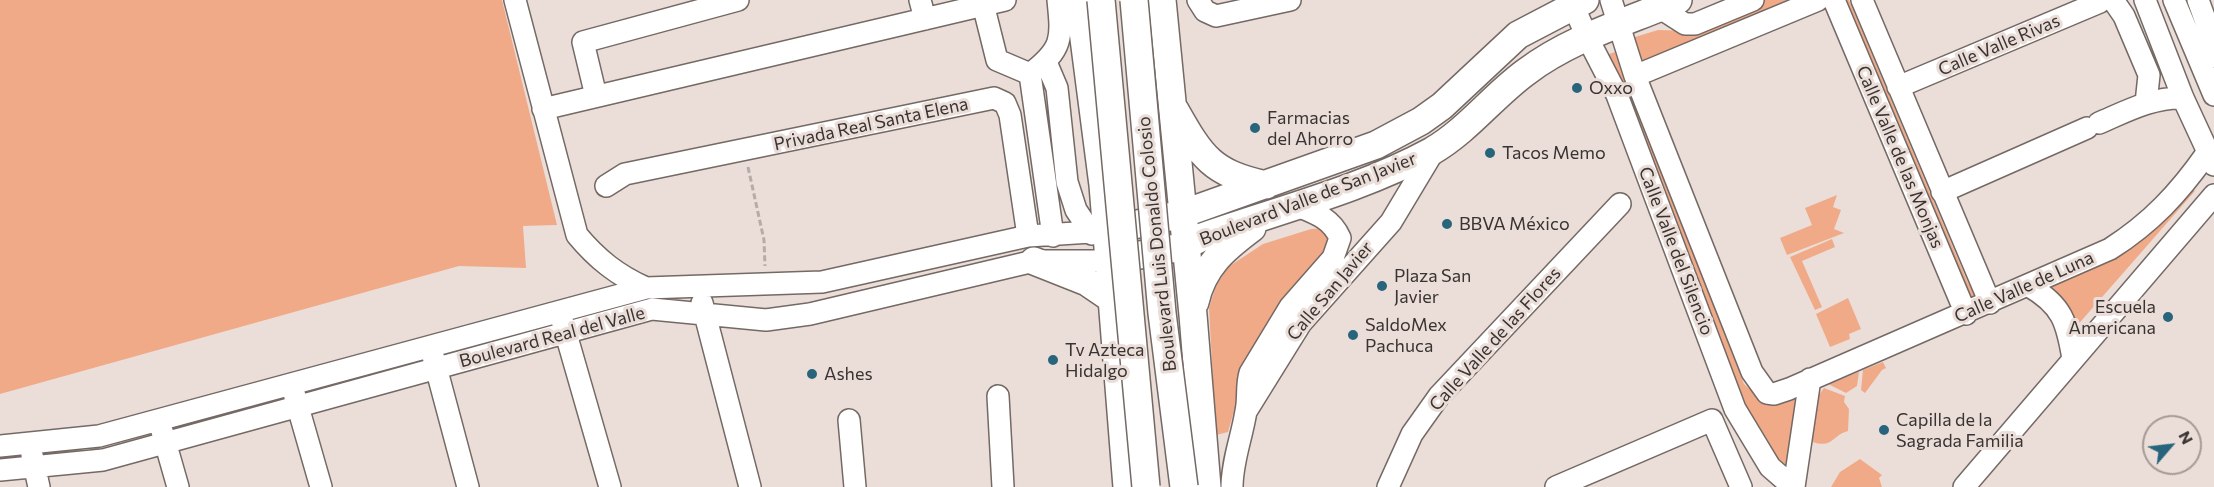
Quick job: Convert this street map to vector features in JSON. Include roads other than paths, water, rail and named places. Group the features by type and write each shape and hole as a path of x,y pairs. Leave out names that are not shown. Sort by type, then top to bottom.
{"main road":[{"name":"Boulevard Luis Donaldo Colosio","path":"1079,0 1103,185 1127,487"},
{"name":"Boulevard Luis Donaldo Colosio","path":"1101,0 1108,242 1146,487"},
{"name":"Boulevard Luis Donaldo Colosio","path":"1134,0 1162,313 1184,487"},
{"name":"Boulevard Luis Donaldo Colosio","path":"1162,0 1170,101 1192,304 1207,487"},
{"name":"Boulevard Valle de San Javier","path":"1108,242 1376,145 1421,121 1442,106 1518,35 1579,3"},
{"name":"Boulevard Valle de San Javier","path":"1108,242 1186,246 1202,237 1397,168 1435,149 1465,126 1525,72 1587,37 1615,12 1669,4"},
{"path":"1170,101 1193,139 1217,169 1244,180 1266,185"},
{"path":"1103,185 1122,189 1142,188 1178,174"},
{"path":"1031,248 1088,282 1113,302 1133,292 1151,287 1172,287 1192,304 1198,286 1216,255 1285,208"},
{"path":"1108,242 1143,266 1153,336 1165,487"}],"street":[{"path":"515,0 577,234 593,254 611,270 646,288 652,309"},
{"path":"596,96 583,42 738,0"},
{"path":"543,109 922,9 1005,0"},
{"path":"1053,236 1038,68 1062,37 1058,0"},
{"path":"1201,5 1216,16 1290,0"},
{"path":"1669,4 1685,24 1695,24 1753,0"},
{"path":"1635,76 1818,0"},
{"name":"Calle Valle de las Monjas","path":"1834,0 1966,314"},
{"name":"Calle Valle de las Monjas","path":"1862,0 1990,303"},
{"path":"2145,0 2210,160"},
{"path":"2174,0 2209,80"},
{"path":"2198,0 2214,44 2209,80"},
{"path":"2106,1 2124,16 2149,75 2146,103"},
{"name":"Calle Valle Rivas","path":"1898,87 2106,1"},
{"path":"983,2 997,60 1038,68 1057,88 1066,182 1076,210 1108,242"},
{"name":"Calle Valle del Silencio","path":"1579,3 1587,37 1617,94 1735,409 1770,467 1794,487"},
{"name":"Calle Valle del Silencio","path":"1615,12 1635,76 1758,383 1767,393 1774,394 1810,379"},
{"name":"Privada Real Santa Elena","path":"606,186 625,174 994,98 1005,103 1010,115 1031,248"},
{"path":"1942,192 2146,103 2165,98 2183,98"},
{"name":"Calle San Javier","path":"1293,318 1391,222 1435,149"},
{"name":"Calle Valle de Luna","path":"1810,379 1966,314 2110,249 2140,230 2210,160"},
{"path":"1964,487 2214,195"},
{"name":"Calle Valle de las Flores","path":"1388,487 1412,434 1439,396 1620,204"},
{"name":"Calle San Javier","path":"1232,487 1238,445 1247,410 1262,389 1267,359 1333,258 1340,238 1335,227 1326,218 1285,208"},
{"name":"Calle San Javier","path":"1340,238 1358,242 1378,234"},
{"name":"Boulevard Real del Valle","path":"8,476 34,466 103,460 652,309 705,316 766,320 810,314 1031,248 1053,236 1108,242"},
{"name":"Boulevard Real del Valle","path":"13,445 99,436 646,288 822,282 1031,248 1108,242"},
{"path":"697,285 750,487"},
{"path":"2029,286 2047,297 2060,312 2068,329 2073,359"},
{"path":"559,311 610,487"},
{"path":"430,347 468,487"},
{"path":"1794,487 1810,379"},
{"path":"291,384 321,487"},
{"path":"998,396 1003,487"},
{"path":"159,419 178,487"},
{"path":"849,420 855,487"},
{"path":"1556,487 1712,420 1741,487"},
{"path":"13,445 34,466 39,487"},
{"path":"8,476 13,445"}],"place":[{"name":"Oxxo","path":"1577,88"},
{"name":"Farmacias del Ahorro","path":"1255,128"},
{"name":"Tacos Memo","path":"1490,153"},
{"name":"BBVA México","path":"1447,224"},
{"name":"Plaza San Javier","path":"1382,286"},
{"name":"Escuela Americana","path":"2168,317"},
{"name":"SaldoMex Pachuca","path":"1353,335"},
{"name":"Tv Azteca Hidalgo","path":"1053,360"},
{"name":"Ashes","path":"812,374"},
{"name":"Capilla de la Sagrada Familia","path":"1884,430"}]}
